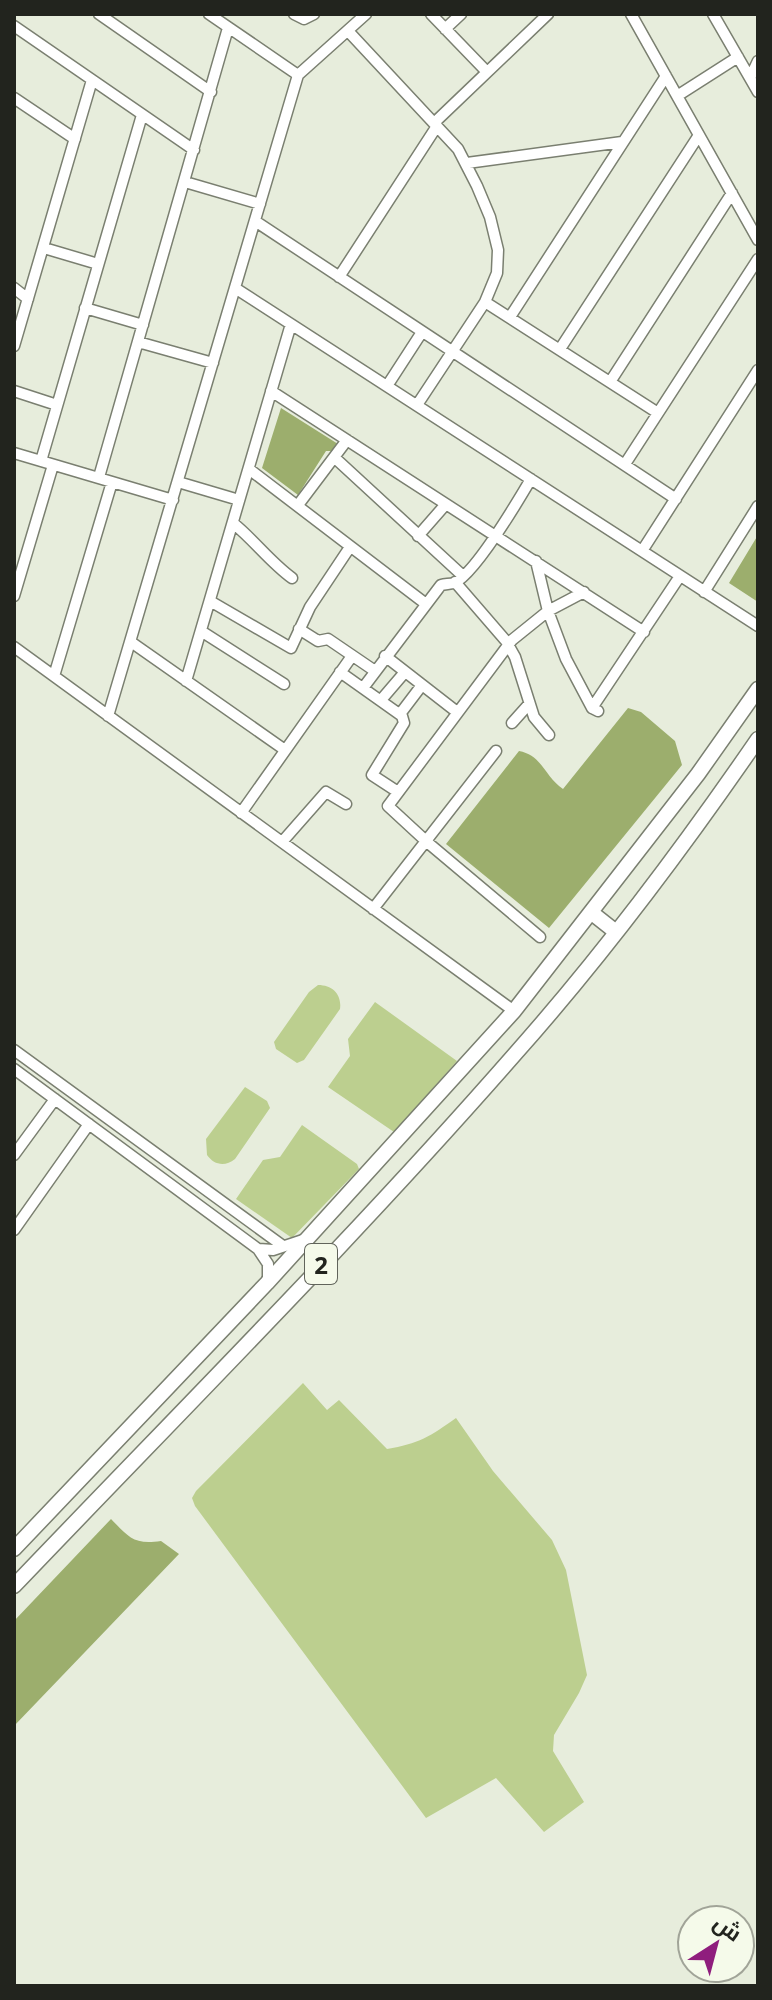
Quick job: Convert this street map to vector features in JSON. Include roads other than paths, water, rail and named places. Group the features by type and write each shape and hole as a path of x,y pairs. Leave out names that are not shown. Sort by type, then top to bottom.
{"highway":[{"name":"2","path":"14,1549 267,1283 514,1011 698,774 758,689"},
{"name":"2","path":"14,1586 515,1055 616,932 758,739"},
{"path":"592,913 616,932"}],"street":[{"path":"99,14 211,92"},
{"path":"209,14 298,75"},
{"path":"294,14 304,19 314,14"},
{"path":"108,716 298,75 366,14"},
{"path":"431,14 487,72"},
{"path":"445,29 461,14"},
{"path":"339,277 436,124 548,14"},
{"path":"631,14 757,236"},
{"path":"713,14 758,92"},
{"path":"14,26 194,150"},
{"path":"99,477 228,28"},
{"path":"348,31 436,124 467,163 490,217 498,250 497,273 485,302 417,405"},
{"path":"677,96 738,57"},
{"path":"750,78 758,61"},
{"path":"510,317 666,76"},
{"path":"14,346 92,80"},
{"path":"14,98 75,139"},
{"path":"41,461 142,115"},
{"path":"560,349 699,135"},
{"path":"467,163 622,142"},
{"path":"185,182 260,204"},
{"path":"610,382 732,193"},
{"path":"255,221 676,499"},
{"path":"44,248 98,264"},
{"path":"625,464 758,259"},
{"path":"14,288 28,299"},
{"path":"235,288 758,626"},
{"path":"485,302 658,413"},
{"path":"85,308 143,325"},
{"path":"186,681 291,324"},
{"path":"387,386 422,332"},
{"path":"138,342 213,363"},
{"path":"642,551 758,370"},
{"path":"14,391 57,405"},
{"path":"271,391 644,632"},
{"path":"298,505 347,440"},
{"path":"14,453 173,500"},
{"path":"335,458 418,536 459,579 496,626 509,644 534,717 549,735"},
{"path":"14,596 53,465"},
{"path":"249,469 426,604"},
{"path":"363,688 441,585 459,579 496,535 531,479"},
{"path":"54,676 112,482"},
{"path":"178,482 239,500"},
{"path":"418,536 446,504"},
{"path":"704,592 758,506"},
{"path":"233,523 252,539 270,562 292,578"},
{"path":"210,601 291,648 310,607 350,547"},
{"path":"536,561 548,611 566,659 595,709 680,576"},
{"path":"540,937 388,806 509,644 548,611 584,592"},
{"path":"299,629 318,641 328,639 375,671"},
{"path":"201,631 284,684"},
{"path":"131,642 285,750"},
{"path":"14,647 514,1011"},
{"path":"241,813 352,656"},
{"path":"385,656 457,712"},
{"path":"340,672 381,700 402,719"},
{"path":"381,700 405,672"},
{"path":"398,792 372,775 422,685"},
{"path":"512,723 529,704"},
{"path":"373,909 496,751"},
{"path":"282,842 326,792 346,804"},
{"path":"14,1050 283,1246"},
{"path":"32,1082 41,1069"},
{"path":"14,1070 258,1249 268,1264 267,1283"},
{"path":"14,1155 55,1099"},
{"path":"16,1224 89,1124"},
{"path":"258,1249 268,1251 306,1239"}]}
